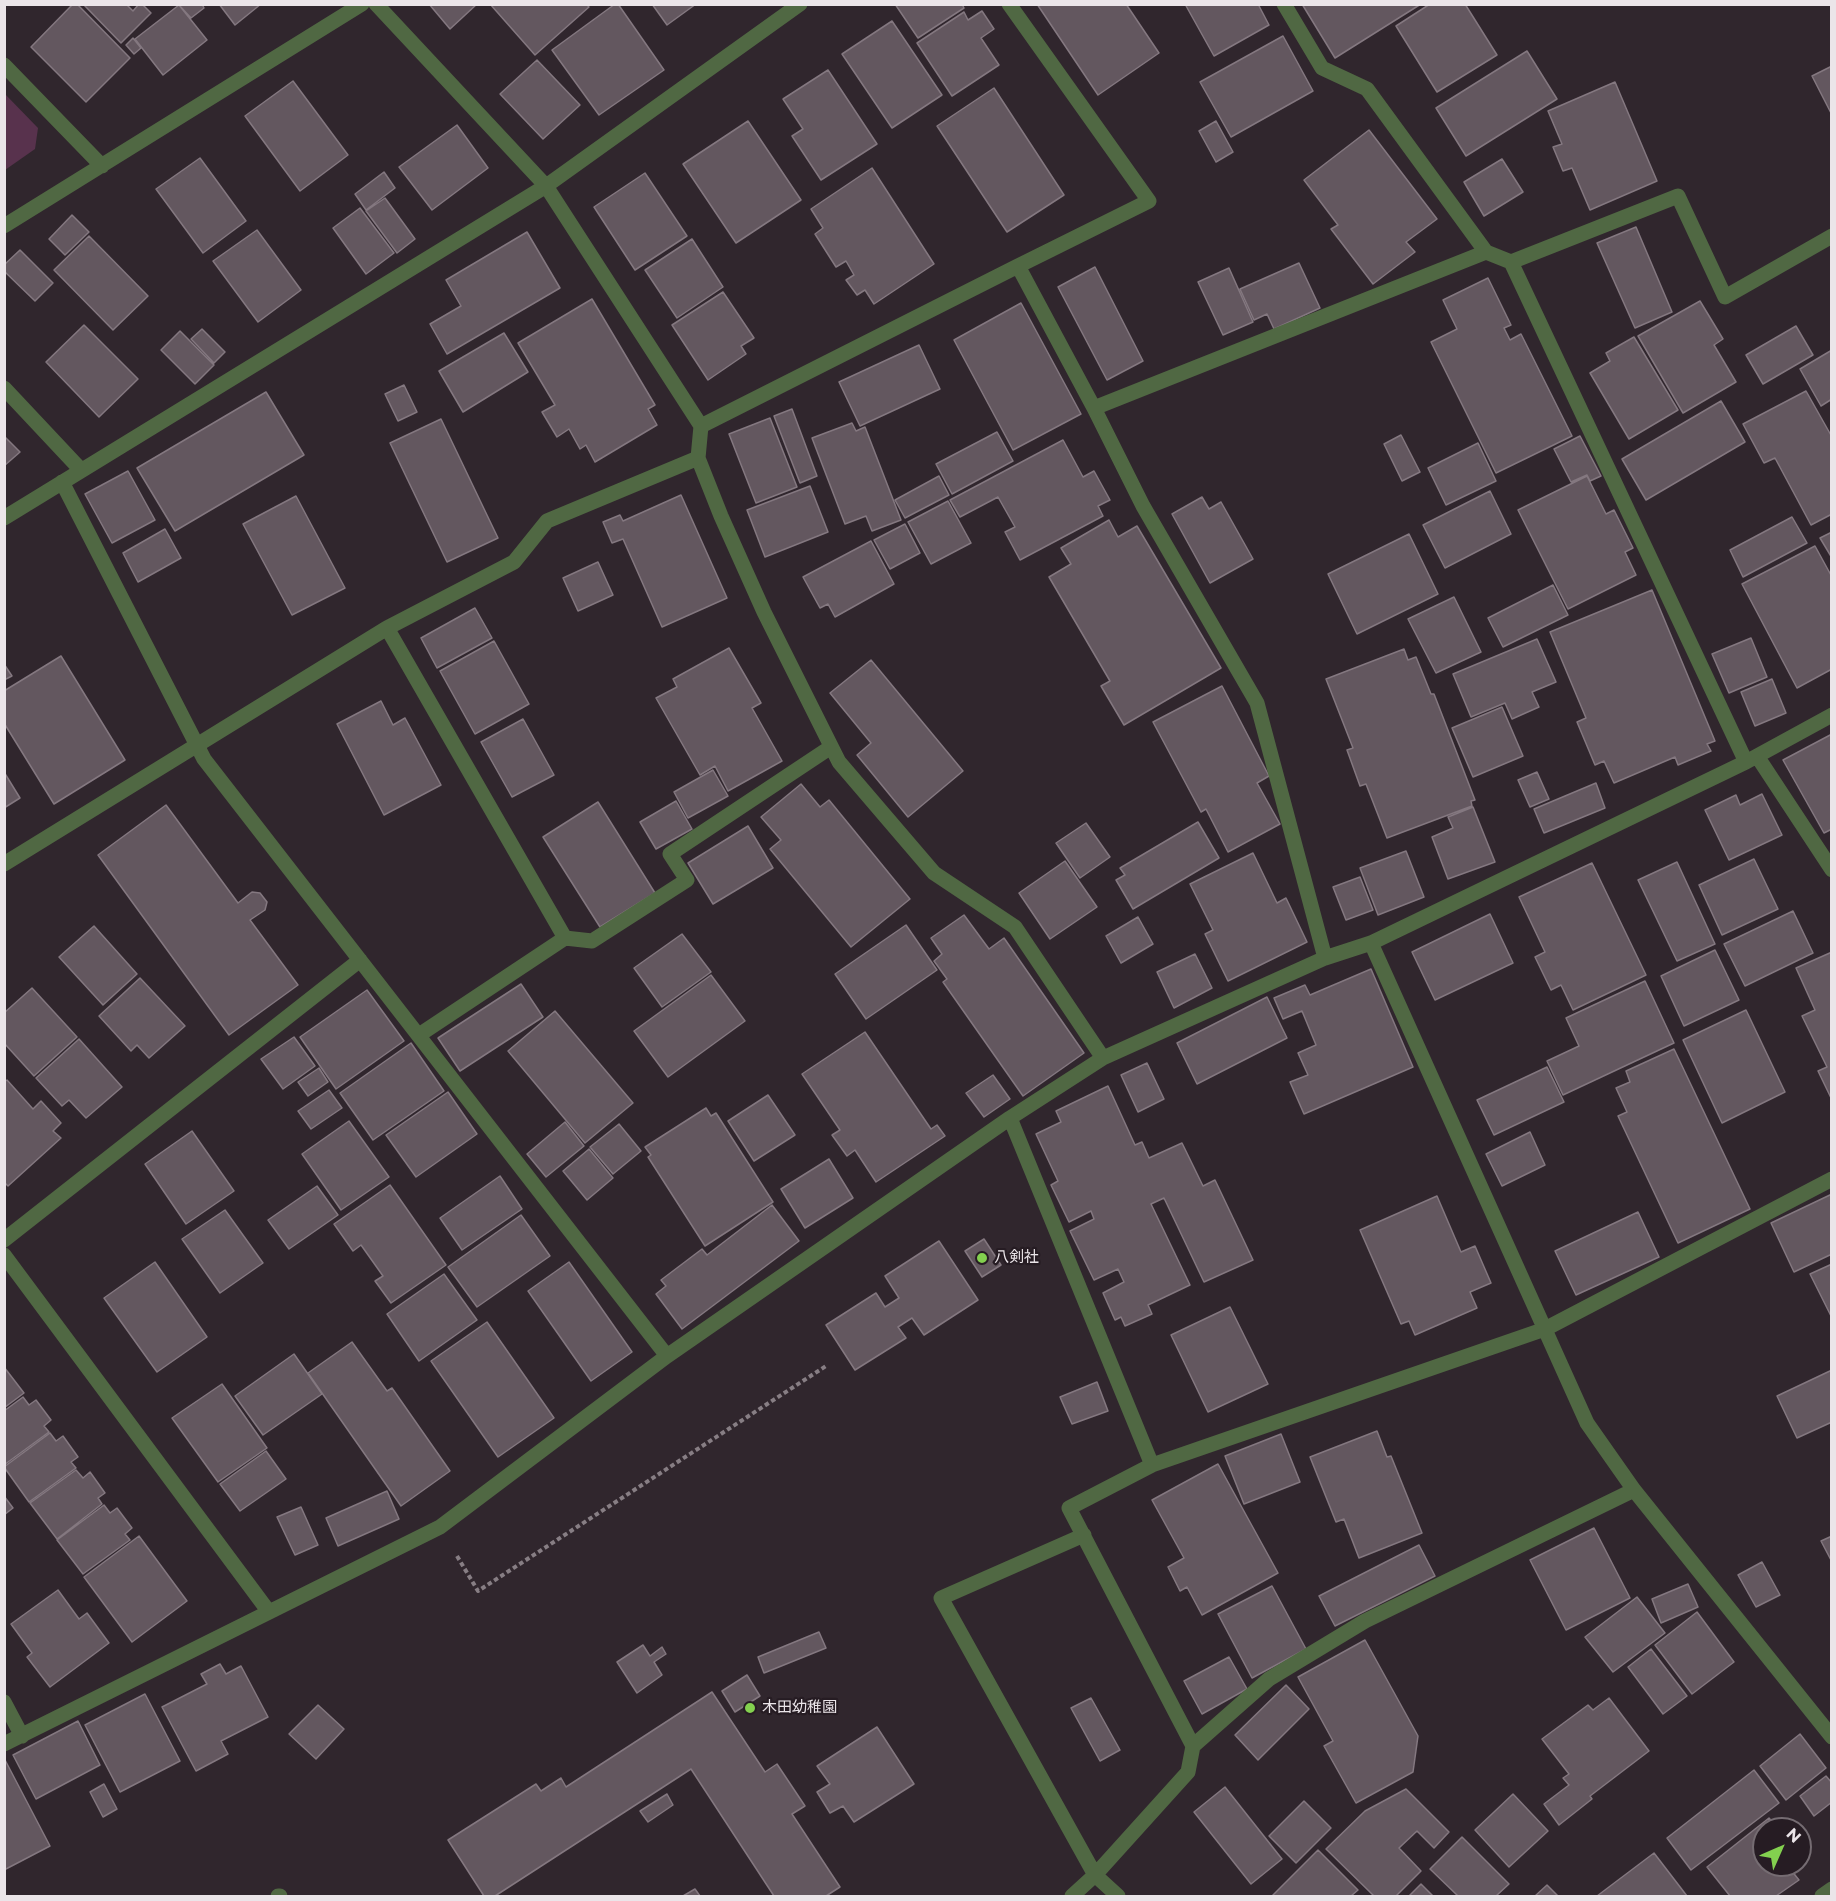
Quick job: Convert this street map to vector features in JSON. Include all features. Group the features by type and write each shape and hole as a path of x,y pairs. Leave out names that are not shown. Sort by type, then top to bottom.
{"street":[{"path":"4,226 362,4"},
{"path":"375,4 546,186 701,426 698,458 721,516 764,612 839,762 934,873 1015,927 1103,1058"},
{"path":"4,519 546,186 800,4"},
{"path":"701,426 1149,201 1009,4"},
{"path":"1284,4 1322,68 1367,89 1486,252 1511,262 1751,759 1832,870"},
{"path":"4,66 102,166"},
{"path":"1511,262 1678,196 1725,297 1832,236"},
{"path":"1094,408 1486,252"},
{"path":"1018,266 1094,408 1143,506 1257,703 1325,958"},
{"path":"4,388 81,470"},
{"path":"4,864 387,628 514,562 547,521 698,458"},
{"path":"62,482 204,759 667,1356"},
{"path":"387,628 565,938"},
{"path":"4,1744 440,1527 667,1356 1010,1119 1103,1058 1325,958 1371,943 1751,759 1832,715"},
{"path":"419,1035 565,938 592,941 687,880 669,854 831,747"},
{"path":"1371,943 1587,1423 1634,1490 1832,1737"},
{"path":"4,1240 360,960"},
{"path":"1010,1119 1152,1465"},
{"path":"1193,1746 1069,1508 1152,1465 1545,1329 1832,1179"},
{"path":"4,1255 269,1612"},
{"path":"1072,1896 1095,1875 1188,1772 1193,1746 1269,1679 1365,1620 1634,1490"},
{"path":"1084,1535 941,1598 1095,1875 1118,1896"},
{"path":"4,1702 22,1736"},
{"path":"1822,1896 1832,1889"}],"path":[{"path":"440,1527 478,1591 826,1366"}],"shaded area":[{"path":"5,94 38,128 35,149 5,170"}],"building":[{"path":"73,4 77,4 130,58 86,102 31,47"},
{"path":"83,4 126,4 133,11 139,4 142,4 151,13 121,43"},
{"path":"202,4 204,8 191,18 179,5"},
{"path":"219,4 261,4 235,25"},
{"path":"429,4 477,4 450,29"},
{"path":"490,4 586,4 589,7 535,55"},
{"path":"618,4 664,70 599,115 552,50"},
{"path":"652,4 696,4 667,25"},
{"path":"895,4 962,4 964,8 918,38"},
{"path":"1037,4 1126,4 1159,53 1098,95"},
{"path":"1185,4 1258,4 1269,25 1214,56"},
{"path":"1302,4 1421,4 1335,58"},
{"path":"1430,4 1465,4 1497,55 1437,92 1396,26"},
{"path":"179,5 207,40 163,75 135,39"},
{"path":"982,11 994,29 981,38 999,65 952,96 917,43 964,12 968,20"},
{"path":"892,21 942,95 892,128 842,54"},
{"path":"1283,36 1313,91 1231,137 1200,82"},
{"path":"133,38 141,48 134,54 126,45"},
{"path":"1527,51 1557,99 1466,156 1436,108"},
{"path":"537,60 580,105 543,139 500,94"},
{"path":"1832,66 1832,115 1812,76"},
{"path":"828,70 877,144 821,180 792,136 803,129 783,99"},
{"path":"293,81 348,155 300,191 245,116"},
{"path":"1615,82 1657,181 1590,210 1572,168 1563,171 1553,147 1562,144 1548,111"},
{"path":"994,88 1064,195 1007,232 937,126"},
{"path":"748,121 801,200 736,243 683,164"},
{"path":"1216,121 1233,152 1216,162 1199,131"},
{"path":"457,125 488,168 432,210 399,167"},
{"path":"1369,130 1437,219 1406,242 1415,252 1373,284 1331,229 1338,225 1304,180"},
{"path":"200,158 246,221 203,253 156,189"},
{"path":"1502,159 1523,192 1484,216 1464,182"},
{"path":"872,168 934,264 874,304 865,290 857,295 846,280 854,275 846,261 836,267 815,234 823,228 811,209"},
{"path":"384,172 395,188 366,210 355,194"},
{"path":"645,173 687,236 635,270 594,207"},
{"path":"385,198 415,239 397,253 366,211"},
{"path":"360,208 394,253 366,274 333,228"},
{"path":"72,215 89,232 65,255 49,239"},
{"path":"1636,227 1672,312 1635,328 1597,243"},
{"path":"257,230 301,290 258,322 213,261"},
{"path":"527,232 560,288 447,354 430,324 461,306 446,280"},
{"path":"89,236 148,296 113,330 54,270"},
{"path":"692,239 723,287 677,318 645,270"},
{"path":"20,250 53,283 35,301 4,271 4,265"},
{"path":"1299,263 1320,308 1274,329 1267,314 1254,320 1240,289"},
{"path":"1095,267 1143,361 1107,380 1058,287"},
{"path":"1229,268 1253,322 1223,335 1198,282"},
{"path":"1488,278 1511,325 1504,328 1510,340 1521,334 1572,436 1496,473 1431,342 1457,329 1443,300"},
{"path":"723,292 754,338 741,346 746,354 708,380 672,325"},
{"path":"592,299 655,405 648,409 657,425 595,462 586,445 580,449 569,429 557,437 542,412 555,405 518,343"},
{"path":"1700,301 1723,339 1714,345 1736,382 1683,413 1638,336"},
{"path":"1021,303 1081,414 1013,450 954,340"},
{"path":"84,325 138,379 99,417 46,362"},
{"path":"1796,326 1813,355 1763,384 1746,355"},
{"path":"202,329 225,352 214,363 191,339"},
{"path":"180,331 214,365 195,384 161,350"},
{"path":"504,333 528,372 463,412 439,371"},
{"path":"1634,337 1678,410 1629,439 1590,373 1610,361 1606,353"},
{"path":"919,345 940,389 860,426 839,382"},
{"path":"1832,350 1832,399 1821,406 1800,369"},
{"path":"404,385 417,412 398,421 385,394"},
{"path":"1806,391 1832,437 1832,514 1811,525 1775,458 1764,463 1743,424"},
{"path":"266,392 304,455 175,531 137,468"},
{"path":"1721,401 1745,442 1646,500 1622,459"},
{"path":"792,409 817,476 800,483 774,416"},
{"path":"770,418 797,487 756,503 729,434"},
{"path":"441,419 498,538 447,562 390,443"},
{"path":"852,423 856,431 865,427 901,520 872,531 866,516 845,524 812,438"},
{"path":"997,432 1013,461 952,494 936,464"},
{"path":"1401,435 1420,472 1402,481 1384,444"},
{"path":"4,436 20,452 4,466"},
{"path":"1580,436 1601,476 1590,481 1587,475 1571,482 1554,449"},
{"path":"1063,440 1083,477 1094,471 1110,500 1098,506 1103,516 1020,560 1005,532 1015,527 998,497 960,517 950,500"},
{"path":"1478,443 1496,481 1446,505 1428,468"},
{"path":"128,471 155,520 112,543 85,494"},
{"path":"939,476 949,495 905,518 895,500"},
{"path":"1587,476 1606,514 1614,510 1633,548 1625,552 1636,575 1568,609 1518,510"},
{"path":"810,486 828,532 765,557 747,510"},
{"path":"1490,491 1511,534 1445,568 1423,525"},
{"path":"681,495 727,598 662,627 623,539 612,543 603,522 620,515 623,521"},
{"path":"296,496 345,588 292,615 243,524"},
{"path":"1202,497 1209,509 1221,502 1253,559 1210,583 1172,514"},
{"path":"948,501 971,543 931,564 908,522"},
{"path":"1792,517 1807,543 1743,577 1730,550"},
{"path":"1109,520 1118,537 1137,526 1221,668 1124,725 1101,686 1110,681 1049,577 1071,564 1061,548"},
{"path":"905,524 920,553 890,569 874,540"},
{"path":"165,529 181,558 138,582 123,553"},
{"path":"1832,532 1832,558 1820,538"},
{"path":"1409,534 1438,594 1357,634 1328,574"},
{"path":"871,541 894,584 835,617 828,604 820,608 803,577"},
{"path":"1815,546 1832,577 1832,669 1797,688 1742,584"},
{"path":"598,562 613,595 578,611 563,578"},
{"path":"1553,585 1568,615 1503,647 1488,618"},
{"path":"1652,590 1715,741 1707,744 1711,751 1678,765 1675,757 1614,783 1604,761 1595,765 1577,722 1586,718 1550,632"},
{"path":"1454,597 1481,652 1436,673 1408,619"},
{"path":"475,608 492,638 437,668 421,638"},
{"path":"1751,638 1767,677 1729,693 1712,654"},
{"path":"1537,639 1556,682 1532,692 1539,707 1512,719 1505,703 1471,717 1453,674"},
{"path":"494,641 529,704 475,734 440,671"},
{"path":"729,648 761,703 752,708 782,761 728,791 715,766 700,775 656,698 677,687 673,679"},
{"path":"1404,649 1408,660 1416,657 1431,694 1434,694 1475,800 1471,801 1472,806 1387,838 1366,784 1360,786 1347,750 1353,748 1326,679"},
{"path":"61,656 125,760 54,804 4,723 4,691"},
{"path":"871,660 963,771 908,817 857,755 871,743 830,693"},
{"path":"4,664 12,676 4,680"},
{"path":"1772,679 1786,713 1755,726 1741,692"},
{"path":"1222,686 1269,776 1257,783 1280,824 1228,852 1206,809 1201,812 1153,722"},
{"path":"381,701 393,725 405,718 441,785 384,815 337,724"},
{"path":"1502,707 1523,756 1473,777 1452,728"},
{"path":"523,719 554,775 512,797 481,742"},
{"path":"1832,734 1832,829 1824,833 1783,760"},
{"path":"713,770 728,796 688,818 674,792"},
{"path":"4,772 20,798 4,808"},
{"path":"1537,772 1549,799 1530,807 1518,780"},
{"path":"1596,783 1605,808 1544,833 1534,809"},
{"path":"801,784 820,807 829,800 910,899 851,947 770,849 781,840 761,817"},
{"path":"1762,794 1782,835 1729,860 1705,810 1736,795 1740,805"},
{"path":"676,801 692,829 656,849 640,822"},
{"path":"598,802 655,893 600,927 543,837"},
{"path":"166,805 238,903 252,892 260,893 267,902 265,910 250,920 298,985 229,1035 98,855"},
{"path":"1473,807 1495,862 1448,879 1432,837 1453,828 1448,817"},
{"path":"1198,822 1219,858 1133,909 1116,880 1125,875 1120,868"},
{"path":"1086,823 1110,857 1080,878 1056,843"},
{"path":"748,826 773,868 713,904 688,863"},
{"path":"1406,851 1424,897 1378,915 1360,868"},
{"path":"1253,853 1277,903 1286,898 1307,942 1228,981 1205,934 1213,930 1190,884"},
{"path":"1754,859 1778,909 1722,935 1699,885"},
{"path":"1065,861 1097,907 1050,939 1019,893"},
{"path":"1677,862 1715,944 1677,961 1638,880"},
{"path":"1592,863 1646,975 1573,1010 1561,985 1551,990 1535,957 1545,952 1519,897"},
{"path":"1360,877 1373,910 1346,920 1333,887"},
{"path":"1793,911 1813,953 1745,986 1724,944"},
{"path":"1490,914 1513,963 1435,1000 1412,952"},
{"path":"964,915 989,949 1004,938 1084,1053 1023,1096 943,982 947,979 934,961 942,954 931,938"},
{"path":"1138,917 1153,944 1121,963 1106,936"},
{"path":"906,925 937,970 866,1019 835,974"},
{"path":"94,926 137,974 103,1005 59,957"},
{"path":"682,934 711,972 662,1007 634,968"},
{"path":"1715,950 1739,1000 1684,1026 1661,976"},
{"path":"1832,952 1832,1100 1818,1071 1827,1067 1802,1016 1815,1010 1796,968"},
{"path":"1195,954 1212,988 1174,1008 1157,972"},
{"path":"1371,969 1413,1067 1304,1114 1290,1082 1308,1075 1298,1053 1316,1045 1302,1011 1283,1019 1274,998 1305,985 1310,995"},
{"path":"711,975 745,1021 668,1077 634,1031"},
{"path":"140,978 185,1026 149,1058 137,1045 131,1051 99,1016"},
{"path":"1645,981 1674,1043 1563,1095 1547,1061 1579,1046 1566,1018"},
{"path":"521,984 543,1017 460,1071 438,1038"},
{"path":"32,988 77,1037 34,1076 4,1043 4,1013"},
{"path":"367,990 404,1041 336,1089 300,1037"},
{"path":"1267,997 1287,1038 1197,1084 1177,1043"},
{"path":"1746,1010 1785,1092 1722,1123 1683,1040"},
{"path":"555,1011 633,1103 585,1143 508,1051"},
{"path":"865,1032 931,1129 937,1125 945,1136 876,1182 855,1150 847,1156 832,1135 840,1130 802,1074"},
{"path":"294,1037 315,1066 283,1089 261,1059"},
{"path":"79,1039 122,1087 86,1118 69,1100 62,1106 36,1078"},
{"path":"411,1043 444,1091 373,1140 340,1093"},
{"path":"1674,1049 1750,1209 1678,1243 1618,1116 1627,1112 1616,1088 1630,1082 1626,1071"},
{"path":"1147,1063 1164,1099 1138,1112 1121,1075"},
{"path":"1547,1067 1564,1102 1494,1135 1477,1100"},
{"path":"319,1068 328,1082 308,1096 298,1082"},
{"path":"993,1075 1010,1099 984,1117 966,1093"},
{"path":"7,1080 33,1109 41,1101 61,1123 53,1131 61,1138 8,1186 4,1182 4,1082"},
{"path":"1108,1086 1135,1145 1142,1142 1149,1158 1182,1143 1203,1186 1215,1180 1253,1260 1204,1282 1164,1198 1151,1204 1190,1285 1148,1305 1152,1314 1125,1326 1121,1317 1115,1320 1103,1293 1124,1282 1118,1269 1094,1280 1070,1231 1094,1219 1091,1211 1069,1222 1051,1185 1058,1181 1036,1134 1061,1122 1056,1111"},
{"path":"329,1090 342,1108 311,1129 298,1111"},
{"path":"448,1092 477,1134 416,1177 386,1135"},
{"path":"768,1095 795,1135 754,1161 728,1121"},
{"path":"706,1108 711,1116 716,1113 773,1202 705,1246 648,1157 651,1155 645,1147"},
{"path":"349,1121 389,1177 341,1210 302,1154"},
{"path":"565,1122 584,1146 546,1177 527,1154"},
{"path":"619,1124 641,1151 613,1174 590,1147"},
{"path":"192,1131 234,1191 186,1224 145,1164"},
{"path":"1530,1132 1545,1165 1502,1186 1486,1154"},
{"path":"589,1149 613,1178 587,1200 563,1171"},
{"path":"829,1159 853,1198 805,1228 781,1189"},
{"path":"500,1176 522,1209 462,1250 440,1218"},
{"path":"390,1185 446,1265 391,1303 375,1281 383,1276 361,1245 353,1251 334,1224"},
{"path":"317,1186 338,1215 289,1249 268,1220"},
{"path":"1832,1194 1832,1254 1794,1272 1771,1223"},
{"path":"1437,1196 1461,1252 1475,1246 1491,1283 1470,1292 1477,1308 1415,1335 1409,1321 1401,1324 1360,1230"},
{"path":"772,1205 799,1241 682,1329 656,1294 666,1286 661,1280 702,1249 707,1255"},
{"path":"225,1210 263,1263 220,1293 182,1239"},
{"path":"1638,1212 1659,1257 1576,1295 1555,1251"},
{"path":"521,1215 550,1256 477,1307 448,1267"},
{"path":"984,1239 1001,1265 982,1277 965,1251"},
{"path":"939,1241 978,1300 924,1335 912,1318 898,1327 906,1338 855,1370 826,1325 876,1293 885,1307 899,1298 885,1276"},
{"path":"155,1262 207,1337 157,1372 104,1298"},
{"path":"569,1262 632,1352 591,1381 528,1291"},
{"path":"1832,1264 1832,1318 1810,1274"},
{"path":"444,1274 477,1320 419,1361 387,1314"},
{"path":"1230,1307 1268,1384 1208,1412 1171,1335"},
{"path":"487,1322 554,1418 498,1457 431,1361"},
{"path":"352,1342 387,1391 392,1388 450,1471 401,1506 308,1373"},
{"path":"294,1354 322,1394 263,1435 235,1396"},
{"path":"4,1367 24,1393 4,1408"},
{"path":"1832,1370 1832,1422 1797,1438 1777,1396"},
{"path":"1097,1382 1108,1411 1072,1424 1060,1397"},
{"path":"222,1384 267,1448 218,1482 172,1418"},
{"path":"23,1397 29,1405 36,1400 51,1420 44,1426 49,1432 4,1465 4,1411"},
{"path":"1377,1431 1387,1457 1391,1456 1422,1533 1359,1558 1344,1519 1336,1522 1310,1457"},
{"path":"50,1433 56,1441 63,1436 78,1457 71,1462 76,1468 29,1502 4,1467"},
{"path":"1281,1434 1300,1482 1244,1504 1225,1456"},
{"path":"266,1451 286,1479 240,1511 220,1484"},
{"path":"1218,1464 1278,1573 1202,1615 1187,1587 1180,1591 1168,1567 1184,1558 1152,1500"},
{"path":"76,1470 83,1478 90,1472 105,1493 98,1498 102,1504 57,1539 30,1503"},
{"path":"387,1491 399,1519 338,1546 326,1518"},
{"path":"4,1496 13,1508 4,1515"},
{"path":"104,1505 110,1513 117,1508 132,1528 125,1534 130,1540 83,1574 57,1540"},
{"path":"301,1507 318,1545 295,1555 277,1517"},
{"path":"1594,1528 1630,1598 1566,1630 1530,1560"},
{"path":"139,1536 187,1601 132,1642 84,1577"},
{"path":"1832,1536 1832,1562 1821,1541"},
{"path":"1419,1545 1435,1576 1335,1626 1319,1596"},
{"path":"1762,1562 1780,1595 1756,1607 1738,1575"},
{"path":"1688,1584 1698,1607 1661,1623 1652,1599"},
{"path":"1272,1586 1306,1649 1252,1678 1218,1614"},
{"path":"58,1590 79,1619 87,1613 109,1643 50,1687 27,1657 32,1653 11,1624"},
{"path":"1637,1597 1665,1633 1613,1672 1585,1637"},
{"path":"1697,1612 1734,1662 1692,1694 1655,1645"},
{"path":"819,1632 826,1648 764,1673 758,1657"},
{"path":"1365,1640 1418,1736 1413,1772 1356,1803 1324,1746 1333,1741 1298,1677"},
{"path":"643,1645 650,1656 662,1647 666,1654 654,1662 662,1675 637,1693 617,1662"},
{"path":"1651,1649 1687,1696 1663,1714 1628,1667"},
{"path":"1229,1657 1247,1689 1202,1714 1184,1681"},
{"path":"220,1664 226,1674 241,1666 268,1717 221,1741 228,1754 196,1771 162,1707 207,1684 201,1674"},
{"path":"747,1675 760,1696 735,1712 722,1691"},
{"path":"1286,1685 1309,1709 1258,1760 1235,1735"},
{"path":"712,1692 765,1772 777,1764 805,1806 792,1814 840,1887 826,1896 774,1896 691,1769 495,1896 484,1896 448,1840 536,1784 541,1791 561,1778 566,1787"},
{"path":"145,1694 180,1761 120,1792 85,1725"},
{"path":"1091,1698 1120,1750 1100,1761 1071,1708"},
{"path":"1609,1698 1649,1751 1590,1796 1592,1799 1559,1825 1544,1804 1569,1785 1563,1778 1569,1774 1542,1739 1588,1705 1593,1710"},
{"path":"318,1705 344,1729 316,1759 289,1734"},
{"path":"78,1721 100,1765 36,1799 13,1755"},
{"path":"877,1727 914,1784 854,1822 843,1806 830,1813 817,1792 830,1784 817,1766"},
{"path":"1800,1734 1826,1768 1786,1800 1760,1766"},
{"path":"4,1758 50,1846 4,1870"},
{"path":"1754,1770 1779,1803 1761,1817 1752,1817 1752,1824 1691,1870 1667,1838"},
{"path":"1826,1776 1832,1783 1832,1802 1814,1816 1800,1796"},
{"path":"104,1784 117,1809 103,1817 90,1792"},
{"path":"1225,1787 1282,1859 1251,1884 1194,1812"},
{"path":"1406,1789 1449,1832 1434,1848 1417,1831 1399,1848 1421,1871 1396,1896 1374,1896 1326,1849 1365,1811"},
{"path":"667,1794 673,1805 648,1822 640,1811"},
{"path":"1513,1794 1548,1831 1509,1867 1475,1830"},
{"path":"1304,1801 1331,1828 1296,1863 1269,1836"},
{"path":"1752,1831 1752,1877 1797,1877 1799,1880 1776,1896 1730,1896 1707,1867"},
{"path":"1462,1837 1509,1884 1496,1896 1458,1896 1430,1869"},
{"path":"1318,1850 1358,1890 1351,1896 1272,1896"},
{"path":"1654,1853 1687,1896 1597,1896"},
{"path":"1421,1884 1433,1896 1409,1896"},
{"path":"1547,1885 1558,1896 1535,1896"},
{"path":"695,1889 700,1896 683,1896"}],"place":[{"name":"八剣社","path":"982,1258"},
{"name":"木田幼稚園","path":"750,1708"}]}
